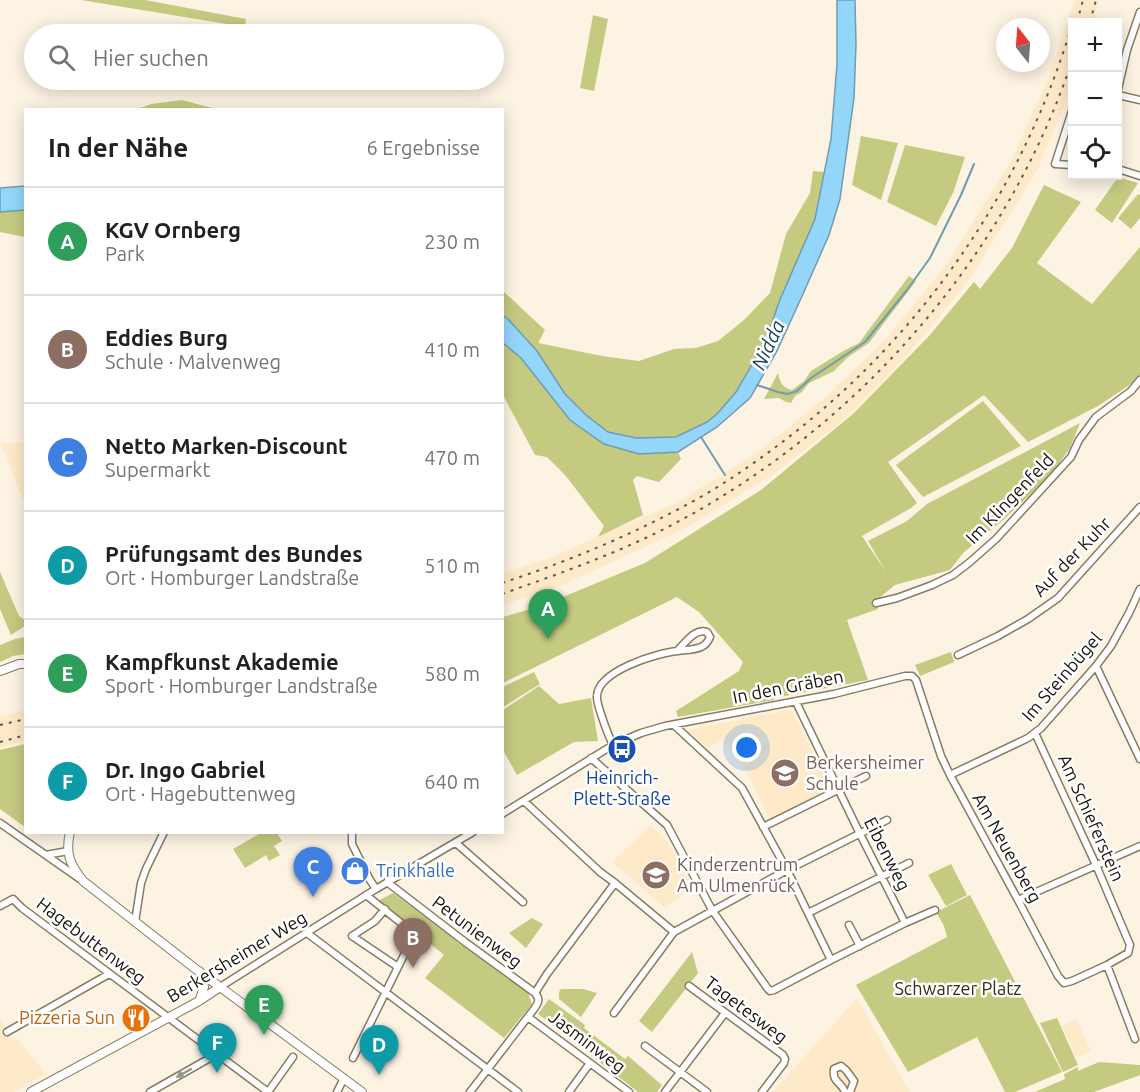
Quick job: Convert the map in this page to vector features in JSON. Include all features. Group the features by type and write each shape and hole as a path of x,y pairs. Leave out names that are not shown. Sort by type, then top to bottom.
{"street":[{"path":"1122,72 1140,12"},
{"path":"1122,96 1140,100"},
{"path":"1068,123 1055,164 1068,165"},
{"path":"1122,170 1140,176"},
{"name":"Im Klingenfeld","path":"876,603 932,585 952,575 970,562 996,539 1071,457 1079,440 1096,417 1131,391 1140,381"},
{"name":"Auf der Kuhr","path":"958,655 1028,619 1058,598 1140,507"},
{"name":"Im Steinbügel","path":"950,775 1035,733 1096,666 1115,638 1140,589"},
{"path":"504,813 613,745 596,698 600,685 608,677 645,658 700,647 707,643 710,637 702,630 697,632 678,650"},
{"path":"0,671 24,664"},
{"path":"1096,666 1140,759"},
{"name":"In den Gräben","path":"613,745 664,726 796,702 905,676 912,676 916,680"},
{"name":"Am Neuenberg","path":"916,680 941,756 950,775 1058,976 1064,983 1107,965"},
{"name":"Eibenweg","path":"796,702 905,923"},
{"path":"674,724 742,788 787,870 831,960"},
{"name":"Am Schieferstein","path":"1035,733 1130,945 1128,953 1107,965"},
{"path":"591,758 667,825 712,910 770,991 935,910"},
{"path":"763,827 866,776"},
{"path":"524,801 600,872 674,932"},
{"path":"614,1013 674,932 787,870 887,820"},
{"path":"0,824 83,881 220,987 362,1092"},
{"path":"70,834 67,845 73,868 83,881"},
{"path":"135,922 141,883 163,834"},
{"path":"352,834 352,843 376,889"},
{"name":"Berkersheimer Weg","path":"31,1092 199,1001 387,882 470,834"},
{"path":"456,843 523,902"},
{"path":"1018,900 1140,846"},
{"path":"46,855 68,850"},
{"path":"808,913 909,863"},
{"name":"Petunienweg","path":"387,882 535,993"},
{"path":"470,1092 539,1002 535,993 547,974 615,883"},
{"path":"353,1058 416,935 366,895"},
{"name":"Hagebuttenweg","path":"0,906 13,899 109,974 268,1092"},
{"path":"385,909 375,921 352,936 398,967"},
{"path":"849,925 860,946"},
{"path":"308,933 518,1092"},
{"path":"1107,965 1134,1039"},
{"path":"199,971 204,987 199,1001"},
{"path":"8,1032 109,974"},
{"name":"Tagetesweg","path":"689,986 783,1055 784,1064 762,1092"},
{"path":"665,1092 725,1013"},
{"name":"Jasminweg","path":"528,1017 629,1092"},
{"path":"645,1046 707,1092"},
{"path":"150,1092 217,1054"},
{"path":"268,1092 293,1057"},
{"path":"569,1092 590,1064"},
{"path":"337,1092 344,1078"}],"shaded area":[{"path":"1075,0 1099,0 1094,18 1069,18"},
{"path":"1068,20 1068,97 1037,171 968,281 908,355 846,418 771,476 688,527 564,584 504,605 504,573 552,557 676,503 754,455 826,397 888,336 946,265 1011,161 1049,76"},
{"path":"1,443 24,443 24,502"},
{"name":"Berkersheimer Schule","path":"791,709 831,788 770,820 739,757 721,739 709,749 688,730"},
{"path":"24,710 24,741 0,748 0,717"},
{"name":"Kinderzentrum Am Ulmenrück","path":"651,825 668,843 692,887 665,908 612,862"},
{"path":"857,998 910,1092 773,1092"},
{"path":"0,1019 12,1039 16,1037 46,1074 14,1092 0,1092"},
{"path":"1076,1019 1091,1051 1077,1058 1062,1026"}],"green space":[{"path":"81,0 145,0 246,19 245,24 227,24"},
{"path":"593,15 608,19 594,91 580,88"},
{"path":"182,100 212,108 141,108 151,104"},
{"path":"861,136 898,143 881,200 852,185"},
{"path":"905,145 965,157 953,193 936,226 887,202"},
{"path":"813,171 824,172 815,219 779,302 766,340 736,392 717,414 707,422 676,437 636,438 608,432 586,415 565,394 537,351 504,316 504,292 545,330 538,343 639,361 674,349 696,348 718,341 744,320 770,293 786,234 810,193"},
{"path":"1122,178 1138,183 1112,223 1095,210 1116,180"},
{"path":"1044,185 1081,202 1037,263 1092,304 1140,247 1140,378 1098,406 1028,442 984,395 888,462 917,503 862,536 886,572 868,541 907,521 927,504 1080,423 1070,448 1050,476 1002,521 963,553 950,570 895,585 878,599 878,609 847,620 868,680 780,697 778,688 769,690 774,700 678,717 676,711 739,671 743,662 699,612 677,597 504,683 504,617 541,606 645,563 761,490 854,413 929,336 974,282 980,289 1012,248"},
{"path":"1138,194 1140,195 1140,218 1131,229 1118,218"},
{"path":"24,210 24,237 0,232 0,212"},
{"path":"909,276 916,281 869,343 848,357 834,371 809,383 791,403 779,398 764,399 778,373 782,384 792,390 804,381 811,371 859,343"},
{"path":"504,345 521,358 570,420 639,454 678,452 681,459 659,482 637,476 633,480 643,515 598,537 604,526 566,476 547,457 535,455 504,397"},
{"path":"983,401 1021,446 923,497 896,465"},
{"path":"0,572 19,616 24,619 24,627 11,635 0,609"},
{"path":"24,637 24,654 0,662 0,645"},
{"path":"951,652 954,662 920,676 915,665"},
{"path":"534,672 540,684 504,706 504,687"},
{"path":"539,686 559,704 591,698 598,741 574,742 517,775 504,752 504,709"},
{"path":"24,744 24,826 0,809 0,750"},
{"path":"259,834 278,834 282,841 274,846 280,855 269,861 266,855 245,868 233,849"},
{"path":"951,864 967,895 946,906 928,875"},
{"path":"393,893 528,993 532,1004 504,1038 425,978 444,955 378,901"},
{"name":"Schwarzer Platz","path":"970,895 1062,1072 1015,1092 1005,1092 977,1037 908,1072 856,985 947,937 936,912"},
{"path":"532,918 543,924 526,948 509,933"},
{"path":"692,952 698,973 652,1032 639,1021"},
{"path":"561,989 583,989 597,993 581,1017 559,999"},
{"path":"549,999 585,1025 584,1028 625,1059 628,1056 662,1085 657,1092 638,1092 538,1014"},
{"path":"1057,1018 1078,1065 1063,1072 1040,1023"},
{"path":"1099,1062 1140,1065 1140,1075 1094,1092 1035,1092 1065,1079 1064,1074 1078,1067 1078,1071"}],"water":[{"name":"Nidda","path":"837,0 855,0 854,98 840,199 829,235 777,351 750,398 717,427 678,452 639,454 604,444 570,420 521,358 504,344 504,316 537,351 565,394 586,415 608,432 636,438 676,437 707,422 736,392 766,340 779,302 815,219 831,139 837,64"},
{"path":"24,186 24,210 0,212 0,188"}],"waterway":[{"path":"757,385 788,394 797,391 811,378 865,342 930,258 974,164"},
{"path":"701,437 725,475"}],"railway":[{"path":"1078,18 1083,0"},
{"path":"1091,18 1096,0"},
{"path":"504,582 606,544 706,494 785,440 835,399 881,354 923,306 961,255 995,202 1025,145 1051,86 1068,37"},
{"path":"504,593 606,555 666,528 734,489 799,443 859,391 914,334 963,271 1007,205 1043,135 1068,71"},
{"path":"0,725 24,719"},
{"path":"0,742 24,736"}],"place":[{"name":"KGV Ornberg","path":"548,639"},
{"name":"Heinrich- Plett-Straße","path":"622,749"},
{"name":"Berkersheimer Schule","path":"785,773"},
{"name":"Trinkhalle","path":"355,871"},
{"name":"Kinderzentrum Am Ulmenrück","path":"656,875"},
{"name":"Netto Marken-Discount","path":"313,897"},
{"name":"Eddies Burg","path":"413,968"},
{"name":"Pizzeria Sun","path":"136,1018"},
{"name":"Kampfkunst Akademie","path":"264,1035"},
{"name":"Dr. Ingo Gabriel","path":"217,1073"},
{"name":"Prüfungsamt des Bundes","path":"379,1075"}]}
